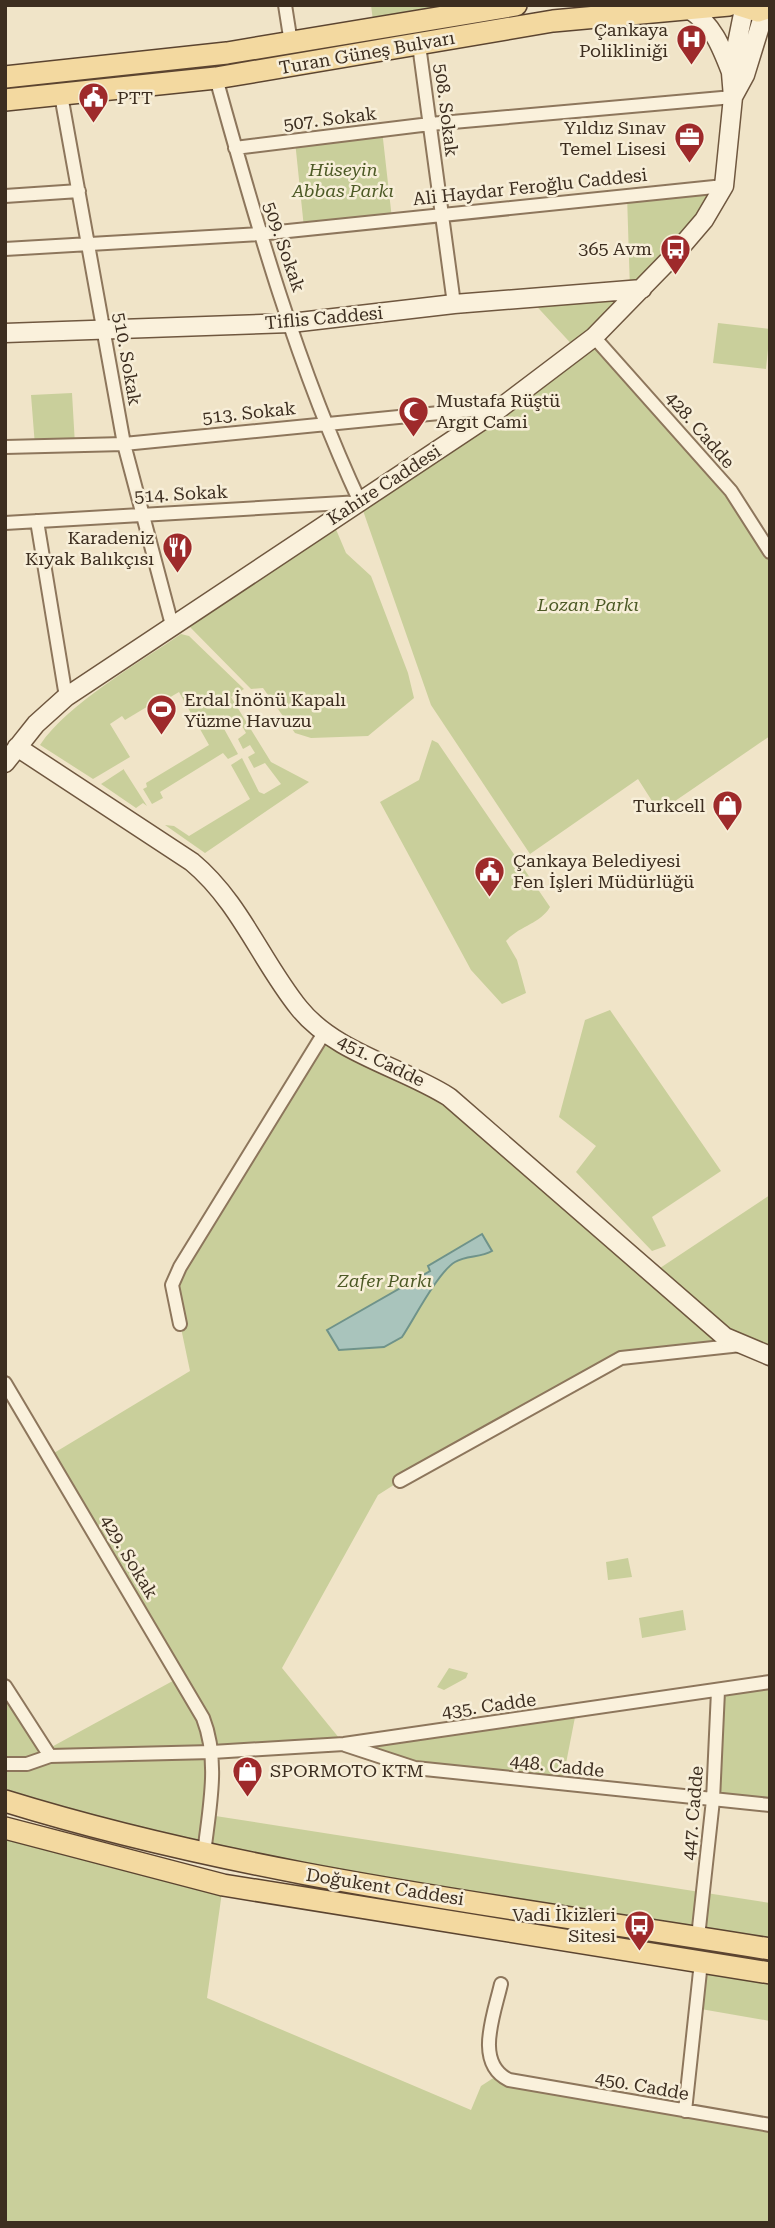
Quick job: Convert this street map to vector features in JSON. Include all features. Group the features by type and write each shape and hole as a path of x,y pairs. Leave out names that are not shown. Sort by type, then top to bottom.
{"main road":[{"name":"Turan Güneş Bulvarı","path":"5,77 291,43 516,5"},
{"name":"Turan Güneş Bulvarı","path":"5,100 216,78 554,21 695,8 749,7"},
{"name":"Doğukent Caddesi","path":"5,1801 204,1854 302,1874 770,1949"},
{"name":"Doğukent Caddesi","path":"5,1828 223,1885 770,1973"}],"street":[{"path":"285,5 291,43"},
{"path":"738,74 749,7"},
{"path":"695,8 714,33 738,74"},
{"path":"738,74 770,38"},
{"name":"508. Sokak","path":"419,45 454,304"},
{"name":"Kahire Caddesi","path":"5,763 11,744 66,697 495,412 594,338 704,220 724,186 733,97 738,74"},
{"name":"509. Sokak","path":"216,78 259,234 325,422 360,502"},
{"name":"510. Sokak","path":"61,95 124,444 173,625"},
{"name":"507. Sokak","path":"235,148 430,124 733,97"},
{"name":"Ali Haydar Feroğlu Caddesi","path":"5,249 259,234 724,186"},
{"path":"5,196 79,191"},
{"name":"Tiflis Caddesi","path":"5,333 291,323 454,304 642,289"},
{"name":"428. Cadde","path":"594,338 731,491 770,552"},
{"name":"513. Sokak","path":"5,447 124,444 325,422 480,409 495,412"},
{"name":"514. Sokak","path":"5,523 360,502"},
{"path":"37,521 66,697"},
{"name":"451. Cadde","path":"11,744 192,862 213,880 299,1009 324,1033 420,1078 449,1097 725,1337 770,1356"},
{"path":"180,1324 172,1285 180,1267 324,1033"},
{"path":"400,1481 621,1358 742,1345"},
{"name":"429. Sokak","path":"5,1383 9,1400 195,1702 206,1726 212,1752"},
{"name":"435. Cadde","path":"5,1764 27,1764 50,1756 212,1752 344,1744 770,1682"},
{"path":"5,1686 50,1756"},
{"name":"447. Cadde","path":"698,1937 713,1800 718,1691"},
{"name":"448. Cadde","path":"344,1744 415,1768 770,1805"},
{"path":"204,1854 212,1752"},
{"path":"685,2111 701,1962"},
{"name":"450. Cadde","path":"501,1984 489,2050 494,2069 509,2080 770,2125"}],"green space":[{"path":"371,5 513,5 374,29"},
{"name":"Hüseyin Abbas Parkı","path":"382,130 392,219 304,228 295,141"},
{"name":"Lozan Parkı","path":"724,186 594,338 731,491 770,552 770,736 659,812 638,779 530,854 431,705 360,502 577,350 529,298 630,290 627,195"},
{"path":"718,323 770,329 766,369 713,363"},
{"path":"72,393 75,445 35,446 31,395"},
{"path":"335,527 346,553 371,576 408,673 414,698 368,736 311,738 295,733 263,688 251,689 187,624"},
{"path":"181,634 189,636 244,689 231,697 271,762 309,782 205,853 165,825 174,826 189,836 250,799 231,765 242,758 259,792 264,794 281,784 265,763 254,768 248,757 255,753 250,745 243,749 238,739 246,733 241,724 233,729 224,715 215,719 220,727 223,727 238,754 228,759 223,753 160,792 163,798 152,804 143,789 147,787 146,783 209,745 179,692 162,702 160,699 125,720 122,716 110,724 130,757 93,779 40,745 68,714 85,700"},
{"path":"432,740 438,743 550,907 541,917 506,941 517,960 526,993 502,1004 471,970 380,802 419,780"},
{"path":"124,769 147,806 143,803 136,808 101,784"},
{"path":"610,1010 721,1171 652,1217 666,1246 652,1251 576,1172 596,1146 559,1117 585,1020"},
{"name":"Zafer Parkı","path":"324,1033 420,1078 654,1272 770,1195 770,1356 742,1345 621,1358 378,1495 282,1668 344,1744 212,1752 209,1815 770,1903 770,1948 522,1909 5,1801 5,1686 46,1750 180,1677 49,1456 190,1371 172,1285"},
{"path":"628,1558 632,1577 608,1580 606,1562"},
{"path":"683,1610 686,1630 642,1638 639,1618"},
{"path":"449,1668 468,1673 466,1678 444,1690 437,1687"},
{"path":"770,1682 770,1805 713,1800 718,1691"},
{"path":"576,1712 562,1784 415,1768 344,1744"},
{"path":"5,1828 223,1885 207,1998 471,2110 481,2086 498,2075 770,2125 770,2223 5,2223"},
{"path":"701,1962 770,1973 770,2021 695,2008"}],"water":[{"path":"482,1234 492,1251 460,1260 448,1267 402,1337 384,1347 339,1350 327,1330 430,1271 428,1266"}],"place":[{"name":"Çankaya Polikliniği","path":"691,67"},
{"name":"PTT","path":"94,125"},
{"name":"Yıldız Sınav Temel Lisesi","path":"689,165"},
{"name":"365 Avm","path":"675,276"},
{"name":"Mustafa Rüştü Argıt Cami","path":"413,438"},
{"name":"Karadeniz Kıyak Balıkçısı","path":"177,575"},
{"name":"Erdal İnönü Kapalı Yüzme Havuzu","path":"161,737"},
{"name":"Turkcell","path":"728,833"},
{"name":"Çankaya Belediyesi Fen İşleri Müdürlüğü","path":"490,898"},
{"name":"SPORMOTO KTM","path":"247,1798"},
{"name":"Vadi İkizleri Sitesi","path":"639,1952"}]}
